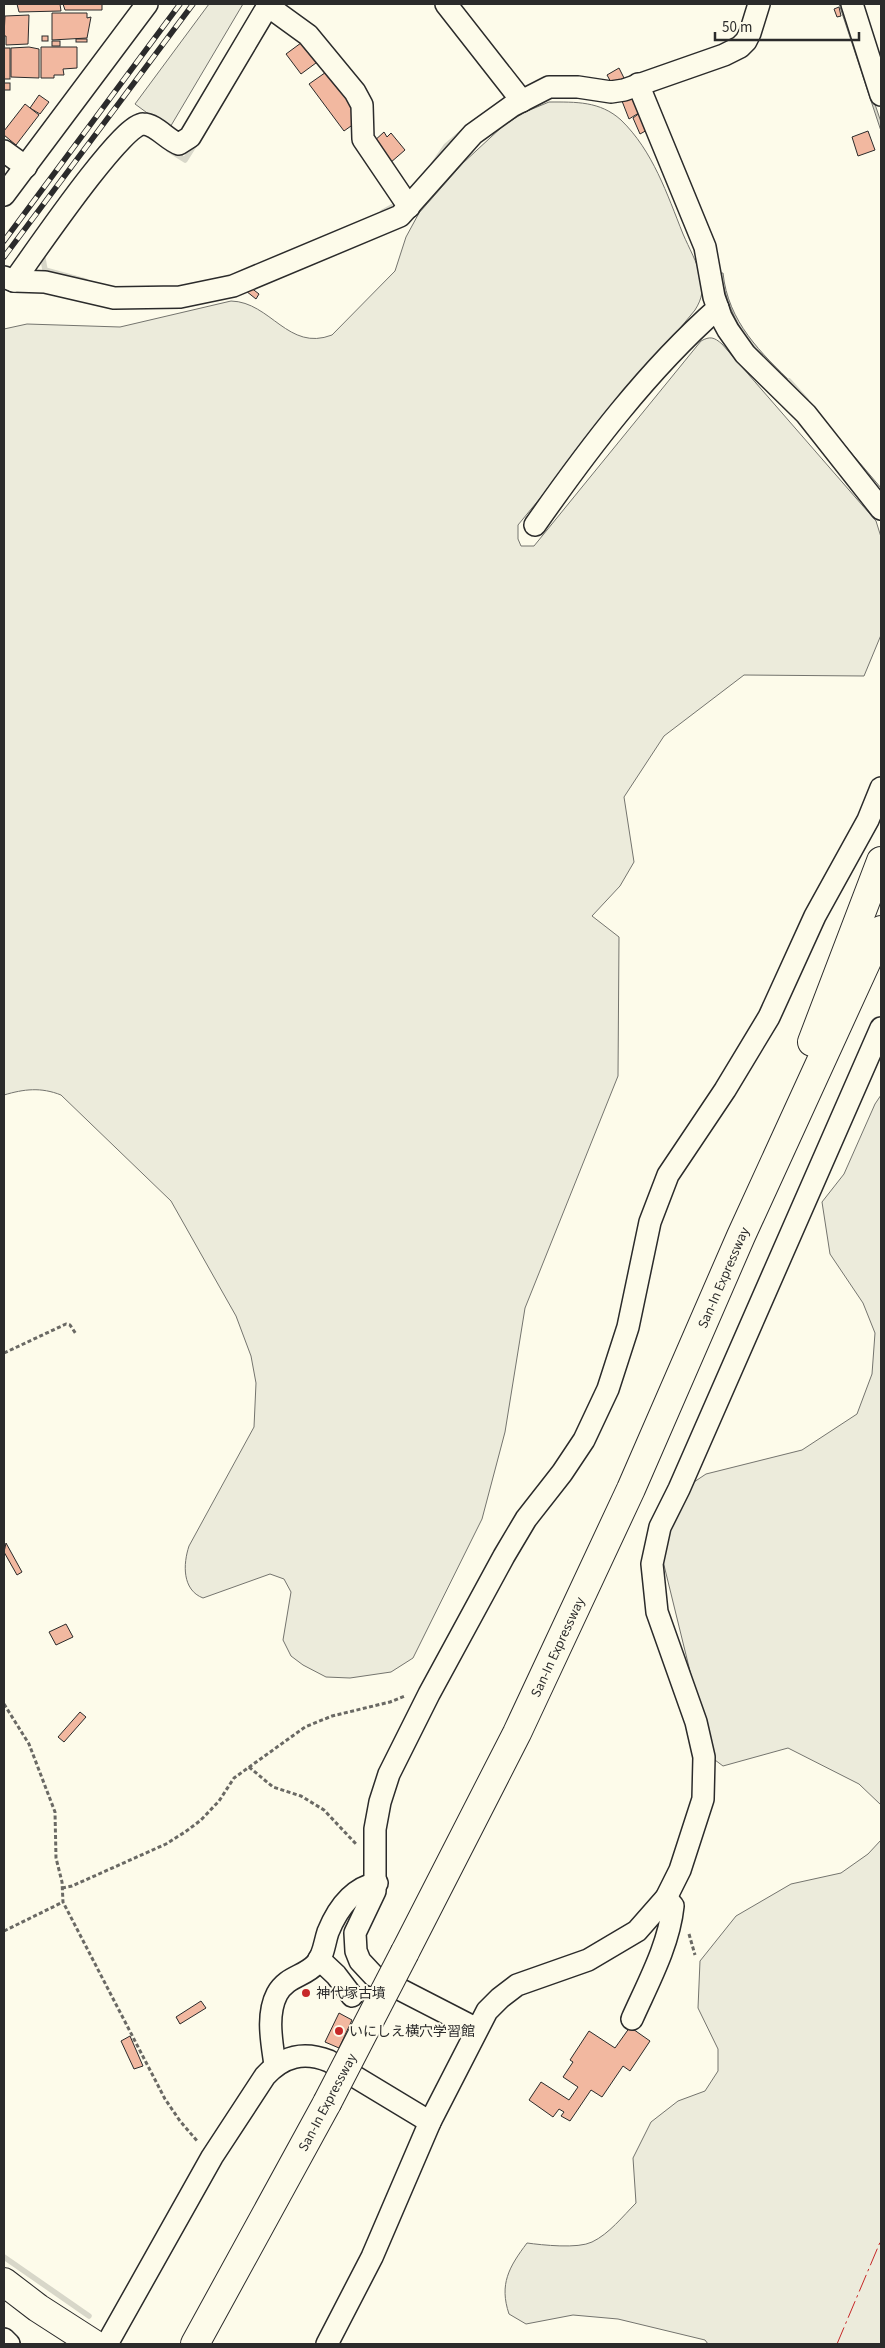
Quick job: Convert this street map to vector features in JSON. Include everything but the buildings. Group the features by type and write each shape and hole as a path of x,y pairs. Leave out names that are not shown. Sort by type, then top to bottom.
{"main road":[{"path":"741,1236 881,861"},
{"name":"San-In Expressway","path":"194,2344 327,2102 529,1706 631,1489 741,1236 881,930"},
{"path":"822,1060 861,993 881,953"},
{"path":"4,2282 38,2308 94,2344"}],"street":[{"path":"4,195 148,4"},
{"path":"446,4 522,101"},
{"path":"9,279 45,282 114,298 180,297 233,286 400,216 473,134 522,101 549,87 578,87 611,92 624,90 724,55 740,47 750,33 758,4"},
{"path":"852,4 881,95"},
{"path":"9,279 111,149 132,127 144,123 179,144 190,137 268,5 308,35 355,92 362,105 363,139 409,207"},
{"path":"638,84 705,247 718,308 728,330 745,354 806,414 881,509"},
{"path":"4,151 26,167"},
{"path":"535,526 573,472 629,402 667,357 718,308"},
{"path":"477,2029 374,1976 360,1961 356,1951 355,1933 372,1899 377,1883 375,1829 389,1774 428,1694 526,1519 562,1473 584,1440 608,1389 628,1327 650,1222 668,1176 725,1090 769,1017 815,916 868,820 881,788"},
{"path":"327,2344 372,2257 430,2122 487,2011 500,1998 518,1985 588,1960 616,1945 637,1930 666,1898 680,1870 703,1799 704,1757 696,1722 657,1612 652,1564 660,1527 683,1480 881,1028"},
{"path":"275,2065 271,2021 277,1995 290,1978 310,1970 319,1960 328,1933 346,1902 366,1885 377,1883"},
{"path":"632,2019 661,1954 672,1916 673,1906 666,1898"},
{"path":"319,1960 336,1975 352,1996"},
{"path":"107,2344 212,2157 265,2076 275,2065 290,2057 317,2056 329,2061 430,2122"},
{"path":"4,2339 9,2344"}],"path":[{"path":"4,1353 66,1324 70,1324 76,1334"},
{"path":"62,1888 72,1886 166,1844 185,1832 201,1820 219,1801 234,1778 294,1733 332,1716 390,1702 419,1691 428,1694"},
{"path":"4,1704 29,1744 47,1786 55,1812 56,1858 63,1902 165,2098 180,2121 212,2157"},
{"path":"249,1766 273,1787 301,1796 324,1810 356,1844 376,1860"},
{"path":"4,1931 63,1902"}],"shaded area":[{"path":"209,4 243,4 169,129 135,104"},
{"path":"839,4 841,4 881,122 881,131"},
{"path":"549,102 587,104 605,109 621,120 632,132 642,145 665,189 697,266 701,277 702,290 701,298 695,310 518,525 518,539 521,546 534,546 701,341 712,338 722,344 876,521 881,537 881,635 864,676 744,675 664,736 624,797 634,862 620,886 592,916 619,937 618,1076 525,1308 505,1432 482,1519 413,1658 391,1672 350,1678 326,1677 303,1665 291,1656 283,1640 291,1592 284,1579 270,1574 203,1598 191,1589 186,1576 185,1568 189,1546 254,1427 256,1383 251,1356 236,1316 171,1201 61,1095 54,1092 32,1090 4,1095 4,329 27,324 120,327 231,301 245,303 257,309 291,332 303,337 317,338 332,335 395,271 406,237 419,213 463,163 504,125 525,112"},
{"path":"720,273 723,273 726,291 739,322 758,348 793,386 746,337 731,310"},
{"path":"805,398 881,488 881,491 803,399"},
{"path":"881,1095 881,1805 859,1784 788,1748 723,1766 711,1757 662,1557 668,1525 691,1484 706,1474 802,1450 857,1414 872,1374 875,1333 863,1303 830,1254 822,1202 844,1174 875,1104"},
{"path":"881,1840 881,2344 708,2344 705,2340 618,2319 573,2315 526,2324 509,2314 505,2294 507,2276 527,2243 560,2246 586,2244 598,2239 610,2230 636,2203 633,2158 651,2122 678,2101 705,2091 718,2071 718,2049 698,2008 700,1961 736,1916 791,1884 841,1873 868,1854"}],"waterway":[{"path":"433,165 446,146 467,128"},
{"path":"169,150 185,160 195,144"},
{"path":"383,212 401,202"},
{"path":"42,253 45,270 85,281"},
{"path":"789,381 806,400"},
{"path":"4,2257 89,2316"}],"railway":[{"path":"4,241 180,4"},
{"path":"4,257 193,4"}],"power":[{"path":"837,2344 881,2240"}],"place":[{"name":"神代塚古墳","path":"306,1993"},
{"name":"いにしえ横穴学習館","path":"339,2031"}]}
